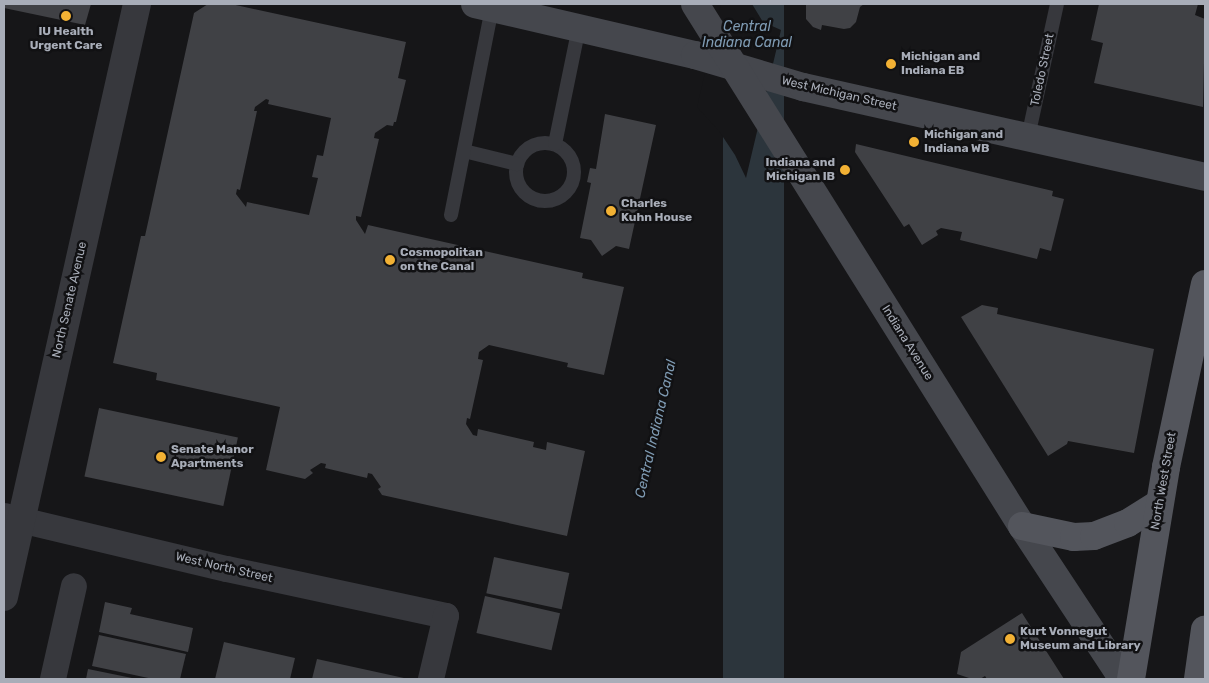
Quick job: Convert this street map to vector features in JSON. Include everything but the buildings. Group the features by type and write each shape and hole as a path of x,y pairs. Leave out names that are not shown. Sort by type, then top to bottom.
{"main road":[{"name":"West Michigan Street","path":"484,6 695,55 785,81 1205,177"},
{"name":"Indiana Avenue","path":"699,11 1022,526 1123,679"},
{"name":"North West Street","path":"1132,679 1159,504 1177,409 1205,284"},
{"path":"1022,526 1074,537 1094,536 1128,523 1159,504"},
{"path":"1198,679 1205,629"}],"street":[{"name":"North Senate Avenue","path":"4,597 12,518 137,4"},
{"name":"West North Street","path":"12,518 227,570 446,616 431,679"},
{"path":"53,679 74,586"}],"lane":[{"name":"Toledo Street","path":"1028,137 1057,4"},
{"path":"451,215 464,151 484,6"},
{"path":"555,144 579,27"},
{"path":"555,144 563,148 574,164 574,182 563,196 544,202 535,200 526,194 520,186 516,177 517,164 526,150 535,145 555,144"},
{"path":"464,151 517,164"}],"water":[{"name":"Central Indiana Canal","path":"723,4 784,4 784,679 723,679"}],"pier":[{"path":"721,4 752,4 763,22 781,30 746,178 735,155 719,131 697,107"}],"place":[{"name":"IU Health Urgent Care","path":"66,16"},
{"name":"Michigan and Indiana EB","path":"891,64"},
{"name":"Michigan and Indiana WB","path":"914,142"},
{"name":"Indiana and Michigan IB","path":"845,170"},
{"name":"Charles Kuhn House","path":"611,211"},
{"name":"Cosmopolitan on the Canal","path":"390,260"},
{"name":"Senate Manor Apartments","path":"161,457"},
{"name":"Kurt Vonnegut Museum and Library","path":"1010,639"}]}
